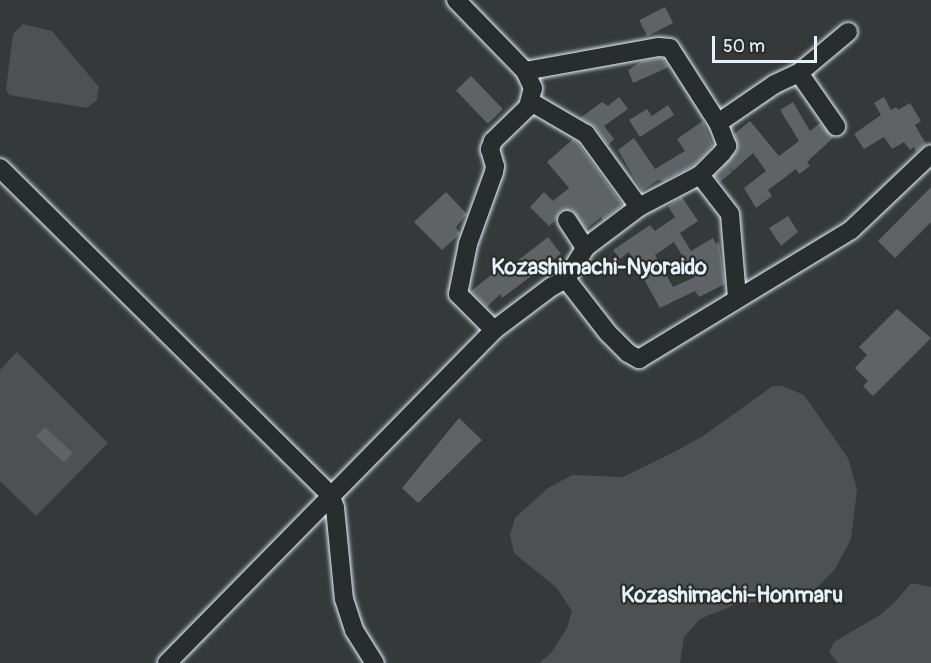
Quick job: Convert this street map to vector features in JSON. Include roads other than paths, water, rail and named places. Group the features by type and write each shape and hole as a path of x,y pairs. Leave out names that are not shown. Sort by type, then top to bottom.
{"street":[{"path":"456,0 525,71 533,88 531,102 493,141 490,149 495,166 494,172 468,244 458,294 494,330"},
{"path":"718,123 775,84 799,74 848,32"},
{"path":"167,663 330,494 494,330 566,279 585,248 639,207 700,175 727,146 718,123 670,48 659,47 525,71"},
{"path":"799,74 836,126"},
{"path":"531,102 586,134 639,207"},
{"path":"566,279 608,333 628,353 639,359 851,230 931,154"},
{"path":"0,168 330,494 335,508 344,598 354,630 375,663"},
{"path":"700,175 730,214 737,298"},
{"path":"567,220 585,248"}],"district":[{"name":"Kozashimachi-Nyoraido","path":"599,268"},
{"name":"Kozashimachi-Honmaru","path":"732,596"}]}
